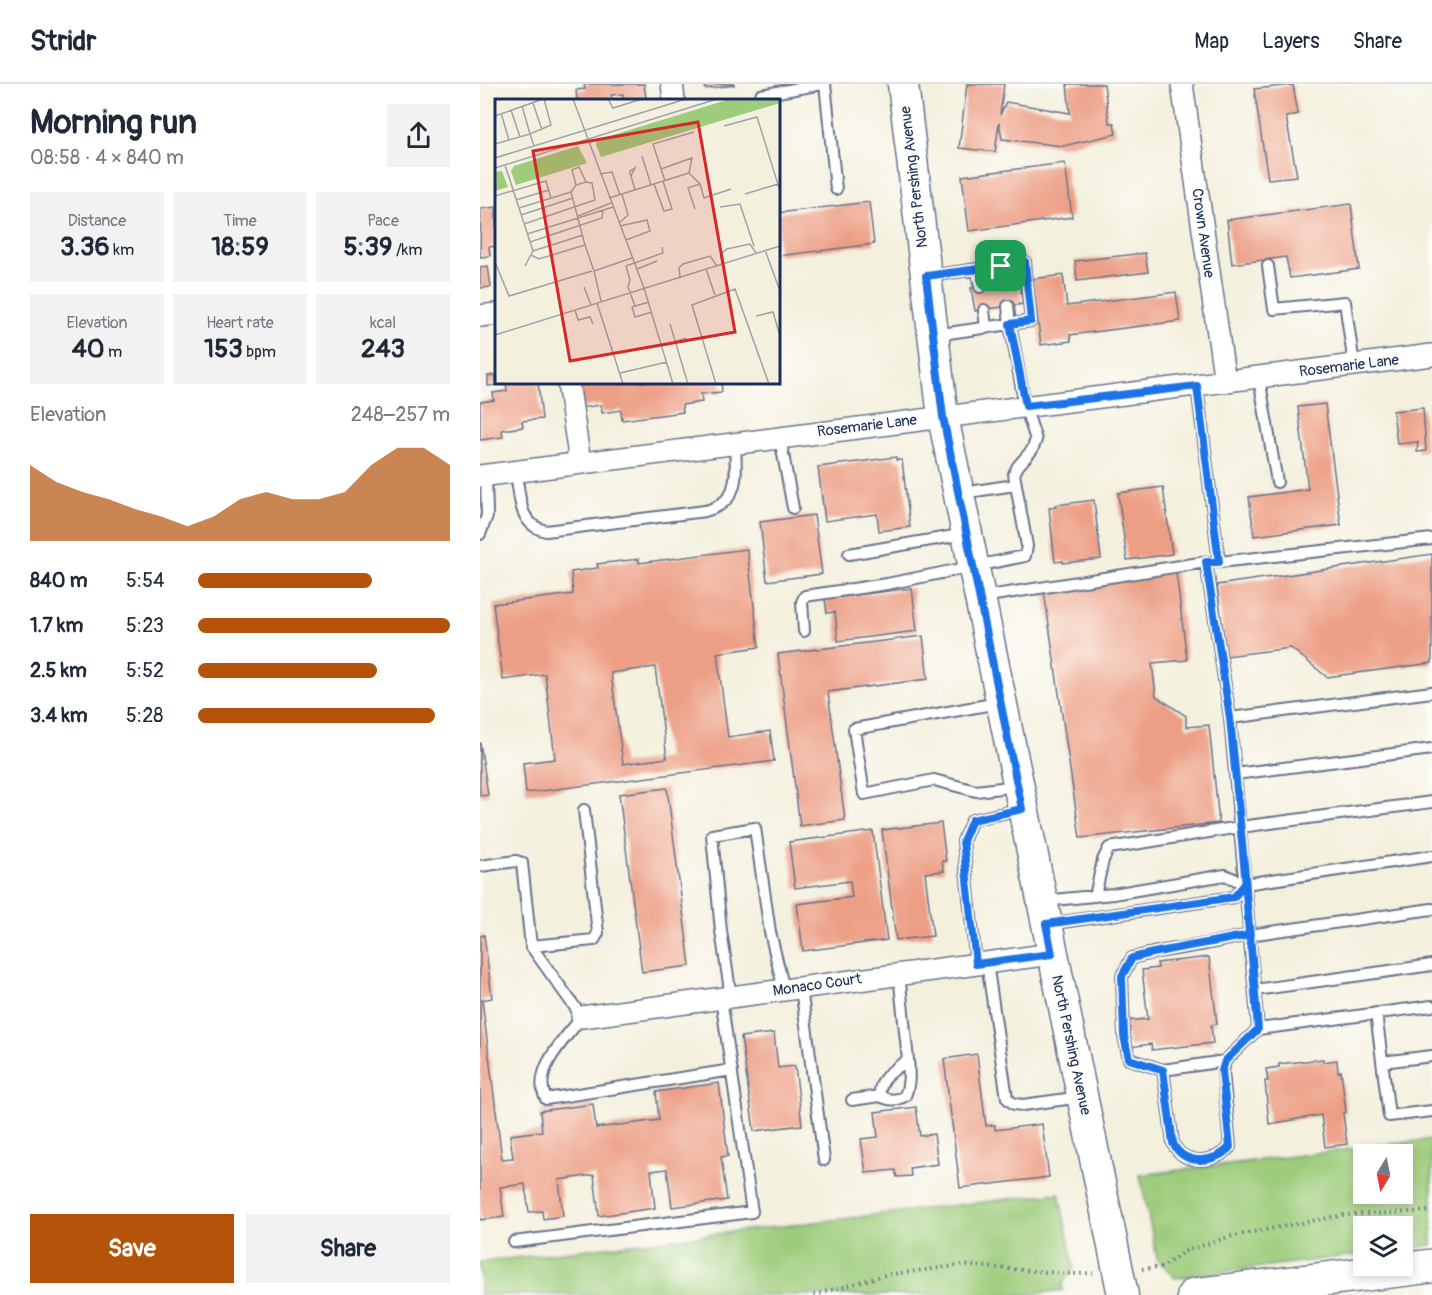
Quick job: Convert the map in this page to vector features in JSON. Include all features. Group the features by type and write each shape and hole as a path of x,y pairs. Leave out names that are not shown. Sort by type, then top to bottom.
{"main road":[{"name":"North Pershing Avenue","path":"903,84 943,417 1123,1295"},
{"path":"1194,1295 1432,1266"}],"street":[{"path":"672,84 674,99"},
{"name":"Crown Avenue","path":"1182,84 1225,382"},
{"path":"480,316 495,314"},
{"name":"Rosemarie Lane","path":"483,476 1432,355"},
{"path":"568,384 580,463"},
{"name":"Monaco Court","path":"582,1017 1052,954"}],"lane":[{"path":"761,95 824,84 836,189"},
{"path":"926,276 1025,262 1031,321 933,335"},
{"path":"1001,266 1005,283"},
{"path":"1268,266 1274,309 1345,302 1354,365"},
{"path":"976,269 980,287"},
{"path":"804,631 802,602 805,596 887,584 1024,556 1027,546 1014,474 1032,450 1036,440 1026,406 1008,306"},
{"path":"984,310 986,328"},
{"path":"1259,378 1277,482"},
{"path":"1197,386 1219,562"},
{"path":"780,438 793,508"},
{"path":"516,471 525,517 530,525 546,531 566,529 716,509 731,495 736,478 735,443"},
{"path":"480,534 487,516 483,476"},
{"path":"958,494 1015,484"},
{"path":"849,554 966,534"},
{"path":"980,598 1206,562 1432,539"},
{"path":"1206,562 1230,718 1258,1029"},
{"path":"1230,718 1432,692"},
{"path":"1001,703 854,729 864,794 934,780 976,791 1020,798"},
{"path":"1235,774 1432,749"},
{"path":"1020,798 972,820 963,841 981,963 1007,1098 1014,1104 1023,1105 1082,1097"},
{"path":"1095,896 1103,860 1109,848 1432,802"},
{"path":"531,946 594,940 598,933 584,810"},
{"path":"513,1242 752,1212 732,1070 712,835 755,828 770,932 793,989 824,1160"},
{"path":"1043,913 1095,896 1225,875 1245,884 1432,856"},
{"path":"480,866 516,861 522,863 531,946 582,1017 547,1063 543,1093 546,1099 732,1070"},
{"path":"1043,913 1234,897 1245,884"},
{"path":"1225,1061 1163,1070 1129,1059 1124,1036 1122,976 1132,958 1249,935 1432,909"},
{"path":"1255,990 1432,965"},
{"path":"852,1100 880,1096 887,1100 898,1100 906,1096 909,1087 908,1060 899,974"},
{"path":"1163,1070 1173,1143 1176,1150 1190,1159 1218,1157 1230,1147 1222,1071 1225,1061 1258,1029 1432,1006"},
{"path":"1376,1013 1389,1116 1432,1111"},
{"path":"1382,1062 1432,1056"},
{"path":"880,1096 879,1089 884,1080 908,1060"}],"green space":[{"path":"1432,1139 1432,1245 1413,1248 1413,1216 1353,1216 1353,1255 1175,1278 1157,1259 1140,1175 1353,1149 1353,1204 1413,1204 1413,1144 1391,1144"},
{"path":"1059,1193 1074,1267 1062,1285 1063,1290 1026,1295 480,1295 480,1262"}],"building":[{"path":"584,84 644,84 646,98 623,99 623,94 611,95 612,99 577,99 576,90 585,89"},
{"path":"705,84 734,84 734,85 705,89"},
{"path":"967,84 1004,84 1000,115 1006,102 1070,113 1067,84 1104,84 1109,123 1114,123 1116,134 1063,146 1002,139 999,123 995,152 959,148"},
{"path":"1293,85 1298,114 1286,117 1297,176 1268,179 1254,89"},
{"path":"1065,163 1072,217 969,231 962,176"},
{"path":"869,202 874,244 780,256 780,213"},
{"path":"1351,204 1359,269 1290,278 1286,257 1232,264 1227,220"},
{"path":"495,207 495,246 489,247 490,256 480,257 481,209"},
{"path":"1145,253 1148,272 1077,281 1075,261"},
{"path":"488,266 491,287 480,288 480,267"},
{"path":"1063,275 1067,306 1176,292 1180,321 1070,335 1071,341 1041,345 1032,279"},
{"path":"1019,281 1023,304 975,311 971,288"},
{"path":"495,375 495,384 505,384 488,386 488,376"},
{"path":"506,384 538,384 542,419 522,421 523,427 502,430 503,437 480,440 480,402 494,400 493,393 507,391"},
{"path":"576,384 721,384 722,392 701,394 702,402 682,405 683,412 622,420 621,410 602,413 601,405 579,408"},
{"path":"1325,404 1341,525 1254,536 1249,497 1308,489 1298,407"},
{"path":"1423,408 1426,451 1417,452 1418,442 1397,444 1393,411"},
{"path":"896,457 896,460 902,460 910,527 879,531 877,514 825,521 818,467"},
{"path":"1163,487 1172,554 1127,560 1118,493"},
{"path":"1094,500 1101,559 1055,562 1049,508 1056,507 1055,505"},
{"path":"814,515 822,574 767,581 760,522"},
{"path":"747,549 759,647 717,653 728,737 770,731 774,761 526,793 523,763 555,759 545,674 503,680 493,604 573,594 571,572 598,568 597,564 639,559 639,563","holes":["655,667 667,758 623,764 611,673"]},
{"path":"1432,554 1432,663 1327,677 1291,648 1226,656 1217,585"},
{"path":"1176,572 1187,660 1152,663 1156,696 1186,716 1186,727 1209,725 1219,823 1080,838 1044,591"},
{"path":"912,588 917,631 838,641 835,612 827,613 825,599"},
{"path":"923,636 928,679 828,692 845,820 800,826 778,654"},
{"path":"480,742 488,795 480,796"},
{"path":"667,788 690,966 642,972 619,794"},
{"path":"941,823 946,861 942,861 944,871 925,873 933,936 896,940 882,830"},
{"path":"873,831 887,940 803,951 797,904 852,897 850,881 795,888 789,842"},
{"path":"484,935 492,998 482,1000 502,1159 513,1158 510,1135 542,1131 540,1111 593,1104 596,1128 659,1120 656,1092 719,1083 728,1156 721,1157 727,1200 672,1207 667,1169 651,1171 655,1208 599,1216 594,1175 559,1180 563,1216 543,1219 542,1211 529,1212 525,1184 500,1187 504,1217 480,1220 480,936"},
{"path":"1209,957 1217,1024 1211,1025 1213,1043 1152,1050 1151,1044 1129,1047 1125,1021 1148,1019 1142,970 1158,968 1157,963"},
{"path":"774,1033 778,1068 795,1066 802,1125 754,1131 741,1037"},
{"path":"977,1054 986,1126 995,1125 995,1130 1042,1124 1049,1177 960,1188 944,1059"},
{"path":"1323,1059 1323,1062 1337,1060 1338,1072 1341,1071 1347,1144 1325,1147 1321,1115 1269,1124 1266,1069 1279,1067 1279,1064"},
{"path":"916,1107 920,1136 934,1134 938,1164 910,1168 911,1176 897,1177 895,1170 866,1173 861,1139 878,1137 875,1112"}],"route":[{"path":"1001,266 926,276 943,417 1022,809 972,820 963,841 976,964 1052,954 1046,924 1234,897 1245,884 1258,1029 1225,1061 1222,1071 1230,1147 1218,1157 1190,1159 1182,1156 1176,1150 1173,1143 1163,1070 1129,1059 1124,1036 1122,976 1132,958 1249,935 1245,884 1245,874 1230,718 1206,562 1219,562 1197,386 1026,406 1010,324 1031,321 1025,262 1001,266"}]}
